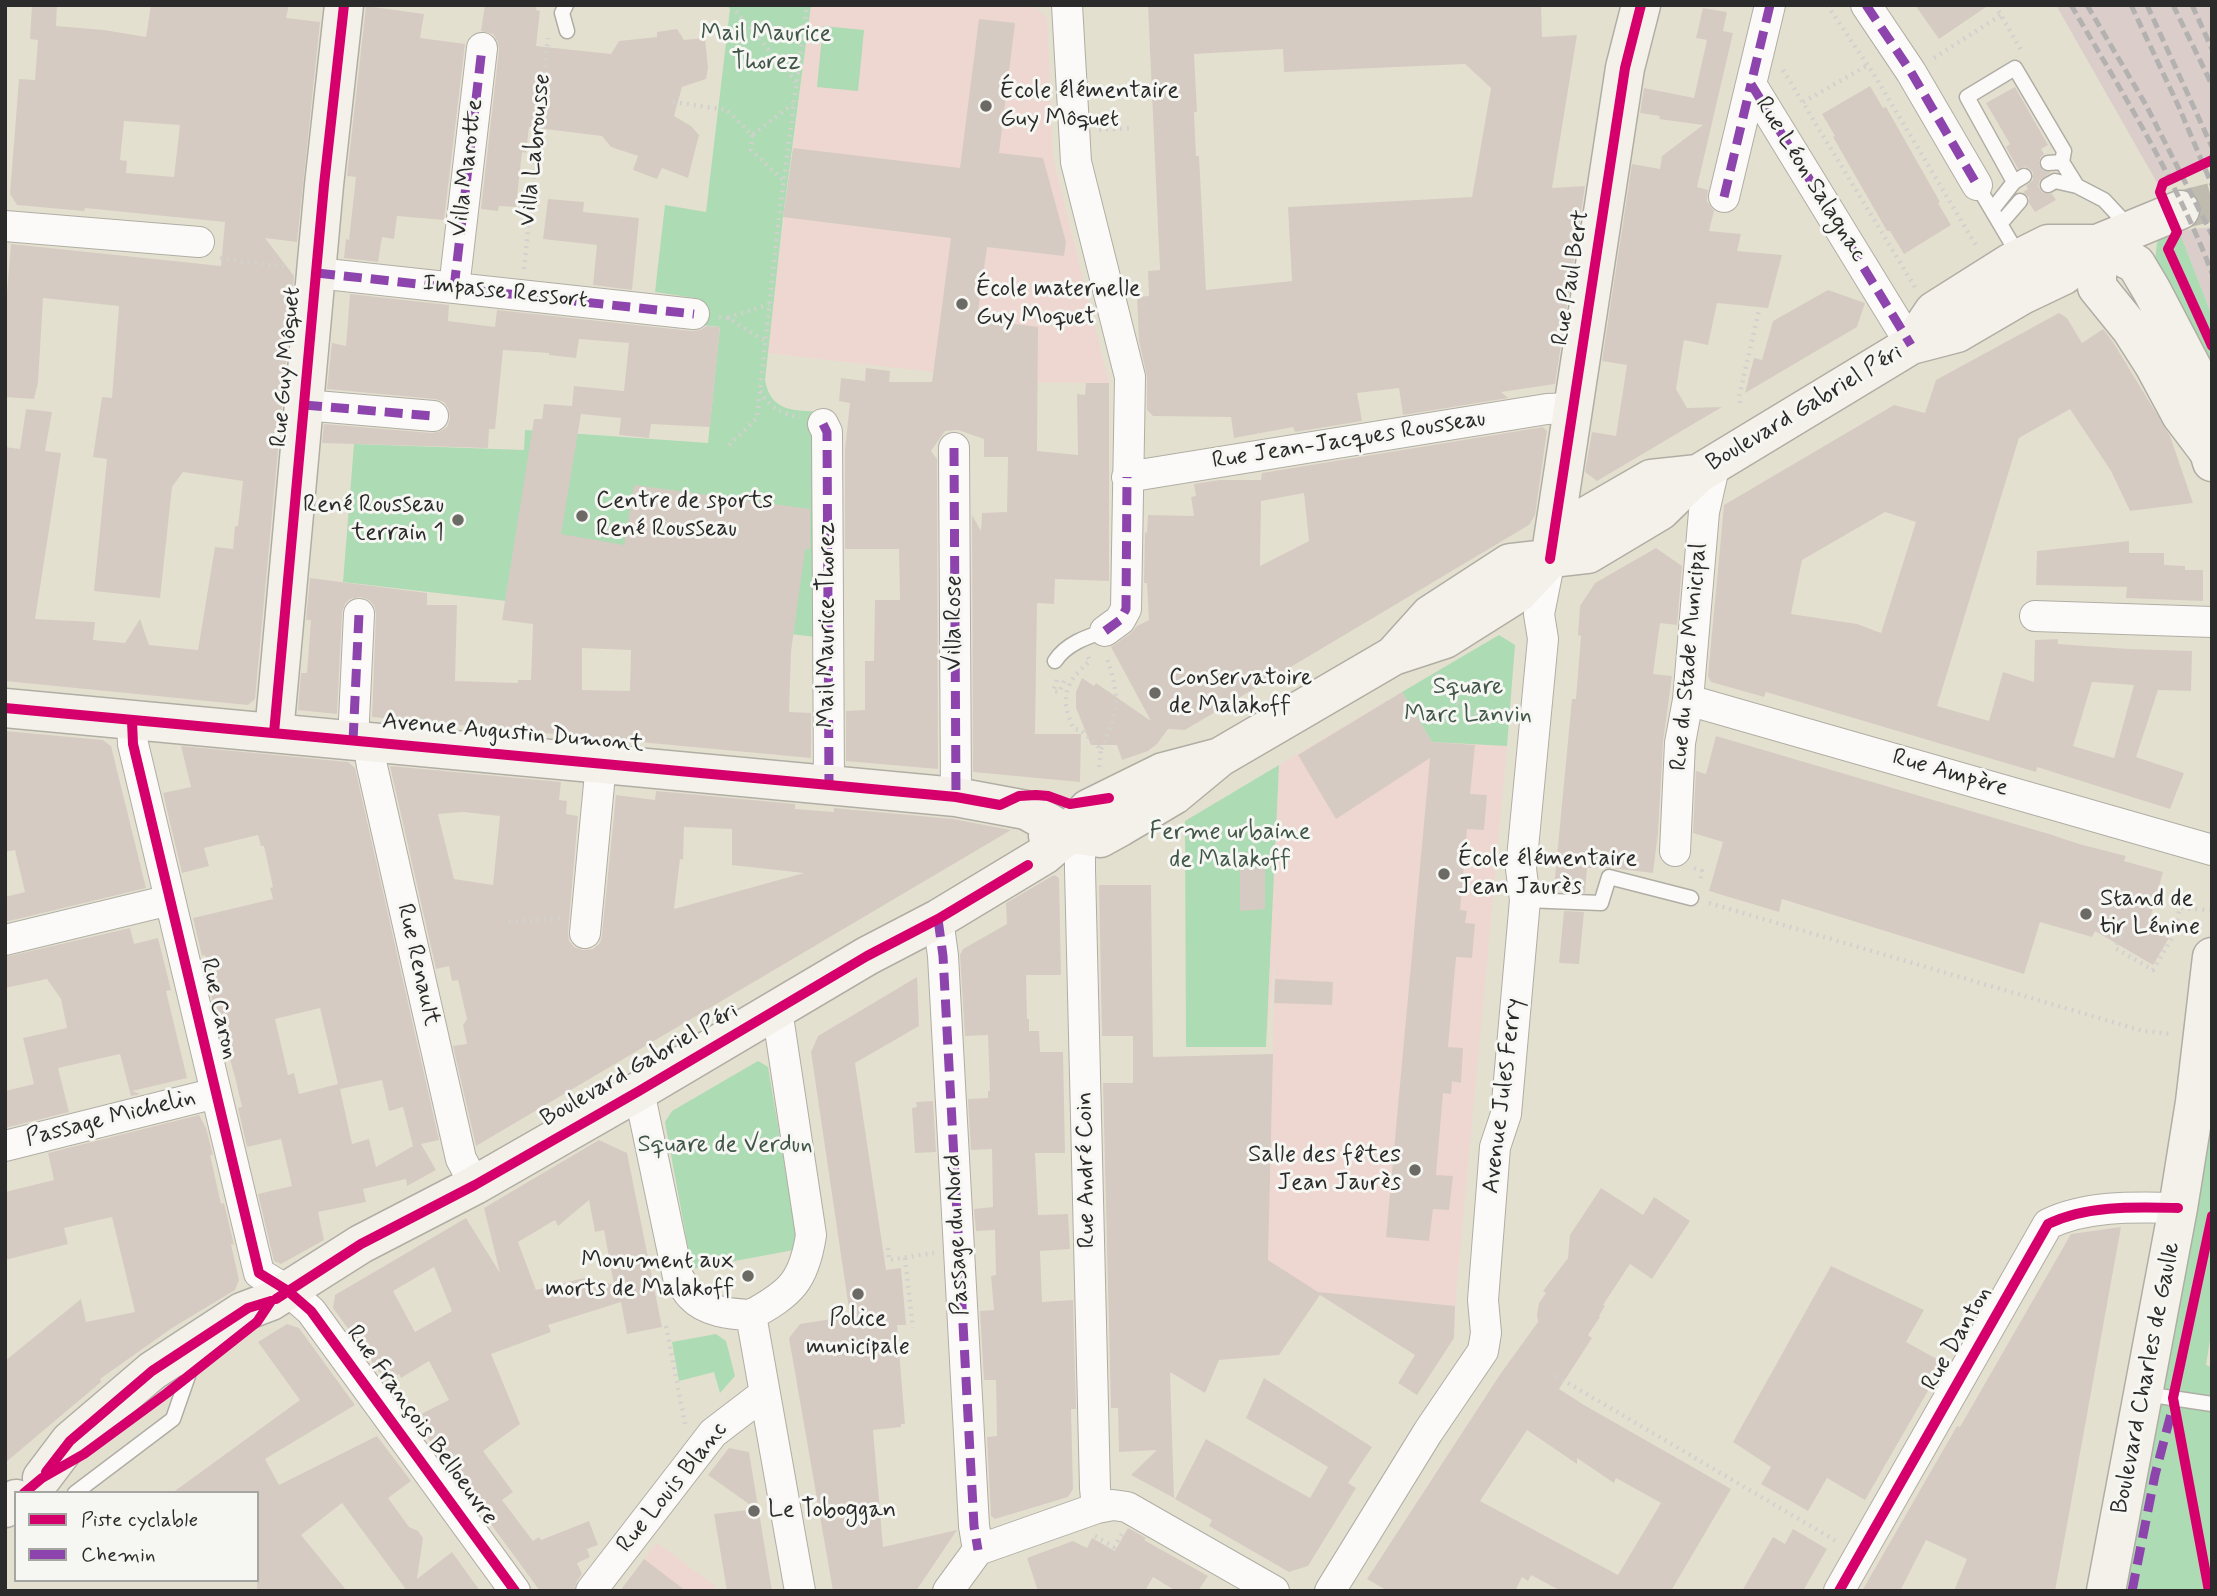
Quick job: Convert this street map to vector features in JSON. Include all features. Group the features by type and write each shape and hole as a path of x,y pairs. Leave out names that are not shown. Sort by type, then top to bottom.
{"main road":[{"name":"Rue Guy Môquet","path":"274,733 304,405 302,270 344,5"},
{"name":"Rue Paul Bert","path":"1550,559 1625,68 1641,5"},
{"name":"Boulevard Gabriel Péri","path":"1550,559 1588,554 1660,511 1707,468 1911,345 1958,333 2022,295 2064,275 2097,244 2180,210"},
{"name":"Boulevard Gabriel Péri","path":"1911,345 1934,311 2020,258 2048,244 2097,244"},
{"path":"2097,244 2136,264 2152,291 2197,377 2210,410 2210,457"},
{"path":"901,937 930,909 1005,855 1036,838 1069,834 1100,838 1174,795 1220,757 1393,656 1445,639 1507,601 1550,559"},
{"name":"Avenue Augustin Dumont","path":"5,708 956,797 1026,810 1069,834"},
{"name":"Boulevard Gabriel Péri","path":"43,1490 70,1441 152,1371 248,1308 280,1296 361,1244 475,1185 901,937 937,919 1045,855 1069,834"},
{"name":"Boulevard Charles de Gaulle","path":"2106,1591 2178,1208 2195,1102 2212,957"},
{"name":"Boulevard Gabriel Péri","path":"43,1490 84,1454 257,1322 280,1296"}],"street":[{"path":"1067,5 1076,162 1130,377 1126,608 1105,644"},
{"name":"Rue Léon Salagnac","path":"1770,5 1751,84 1911,345"},
{"path":"1866,5 1911,72 1985,197"},
{"name":"Villa Marotte","path":"454,288 482,48"},
{"path":"1724,197 1751,84"},
{"path":"5,226 204,249"},
{"name":"Impasse Ressort","path":"302,270 694,314"},
{"path":"304,405 433,416"},
{"name":"Rue Jean-Jacques Rousseau","path":"1127,477 1572,408"},
{"name":"Mail Maurice Thorez","path":"823,424 827,432 829,785"},
{"name":"Villa Rose","path":"954,448 956,797"},
{"name":"Rue du Stade Municipal","path":"1675,851 1680,743 1688,700 1707,468"},
{"name":"Avenue Jules Ferry","path":"1330,1591 1428,1432 1482,1351 1486,1333 1482,1300 1495,1147 1506,1114 1525,900 1521,869 1543,639 1539,614 1550,559"},
{"name":"Rue Renault","path":"359,614 361,741 372,766 461,1160 475,1185"},
{"path":"2035,616 2212,622"},
{"name":"Rue Ampère","path":"1688,700 2212,850"},
{"name":"Rue Caron","path":"132,721 133,744 259,1273 280,1296"},
{"path":"586,924 601,763"},
{"name":"Rue André Coin","path":"1069,834 1080,856 1095,1521"},
{"path":"5,940 170,900"},
{"name":"Passage du Nord","path":"937,919 943,956 974,1526 978,1550"},
{"path":"639,1091 678,1277 691,1297 711,1309 730,1314 751,1315 770,1304 798,1281 807,1260 811,1235 777,1010"},
{"name":"Passage Michelin","path":"5,1146 216,1093"},
{"name":"Rue Danton","path":"1839,1591 2048,1224 2066,1215 2133,1206 2178,1208"},
{"name":"Rue François Belloeuvre","path":"280,1296 311,1311 515,1591"},
{"path":"751,1315 800,1591"},
{"name":"Rue Louis Blanc","path":"591,1591 713,1433 764,1394"},
{"path":"948,1591 978,1550 1095,1521 1113,1505 1127,1507 1274,1591"}],"lane":[{"path":"566,5 562,13 567,31"},
{"path":"2020,258 1985,197 2019,179 1966,97 2015,68 2064,151 2055,162 2077,186"},
{"path":"2048,186 2055,181 2077,186 2104,200 2132,230"},
{"path":"2000,224 2020,201"},
{"path":"1058,668 1079,640 1105,644"},
{"path":"1525,900 1601,903 1609,877 1691,898"},
{"path":"2144,1394 2212,1404"}],"path":[{"path":"734,5 734,9 797,83"},
{"path":"729,445 757,418 807,5"},
{"path":"1827,5 1868,65 1978,248"},
{"path":"1911,72 2001,15"},
{"path":"1778,62 1916,289"},
{"path":"1803,103 1868,65"},
{"path":"673,103 727,110 752,135 751,150 784,181"},
{"path":"752,135 794,103"},
{"path":"1105,130 1132,128"},
{"path":"204,249 302,270"},
{"path":"728,318 769,304"},
{"path":"1740,403 1739,397 1759,310"},
{"path":"694,314 728,318 765,341"},
{"path":"760,390 768,405 778,412 810,418 823,424"},
{"path":"1099,772 1101,749 1113,723 1117,699 1105,644"},
{"path":"1078,661 1087,654 1090,660 1074,674 1070,682 1066,691 1066,712 1073,729 1081,730 1101,749"},
{"path":"1433,667 1460,707 1477,716 1514,717"},
{"path":"1058,668 1053,691 1059,692 1069,668"},
{"path":"1691,898 2143,1031 2203,1038"},
{"path":"2100,918 2105,920 2110,914 2128,923 2115,948 2153,970 2172,938 2180,908 2212,910"},
{"path":"509,922 586,924"},
{"path":"888,1248 889,1260 935,1253"},
{"path":"905,1258 913,1328"},
{"path":"666,1326 686,1430"},
{"path":"1556,1376 1859,1555"},
{"path":"1095,1521 1114,1547 1127,1524"}],"shaded area":[{"path":"811,5 1034,5 1047,18 1053,158 1109,383 970,382 933,372 767,353"},
{"path":"2056,5 2212,5 2212,166 2160,188"},
{"path":"2212,227 2212,316 2179,231"},
{"path":"1402,692 1432,741 1507,746 1455,1306 1321,1295 1268,1260 1275,958 1266,1047 1279,765"},
{"path":"657,1543 714,1585 715,1591 620,1591"}],"green space":[{"name":"Centre de sports René Rousseau","path":"727,5 811,5 765,380 768,391 780,405 797,410 828,412 816,637 343,582 354,444 524,450 525,430 708,443 720,327 693,324 695,298 655,292 665,205 706,212 730,9"},
{"path":"823,26 864,30 858,91 817,87"},
{"path":"2179,231 2212,316 2212,382 2155,260 2157,243 2162,235"},
{"name":"Square Marc Lanvin","path":"1499,635 1515,645 1507,746 1432,742 1402,692"},
{"name":"Ferme urbaine de Malakoff","path":"1279,765 1266,1047 1186,1047 1185,821"},
{"name":"Square de Verdun","path":"758,1061 768,1067 799,1249 692,1269 665,1122 672,1111"},
{"path":"2212,1097 2212,1328 2206,1365 2212,1367 2212,1591 2123,1591"},
{"path":"716,1334 726,1341 735,1376 720,1393 714,1372 679,1381 672,1342"}],"building":[{"path":"32,5 57,5 56,26 146,37 151,5 289,5 286,18 320,22 297,242 265,238 294,276 255,699 248,705 5,681 5,447 20,449 26,409 52,412 45,451 61,453 35,619 95,622 93,640 125,643 140,619 149,645 198,650 215,547 233,549 243,481 183,472 172,487 160,598 94,591 107,459 93,457 102,397 112,398 119,306 43,298 38,383 34,399 5,397 5,292 11,244 221,266 225,222 85,208 84,211 17,205 10,194 19,79 35,80 38,40 30,39","holes":["124,121 180,125 174,177 126,173 127,161 120,160"]},
{"path":"485,5 537,5 536,10 540,11 536,46 611,54 619,41 657,37 657,32 677,29 684,40 705,38 708,68 706,79 682,87 674,116 691,126 699,135 688,178 662,168 657,179 633,170 638,156 611,147 602,136 529,127 526,153 522,152 516,207 499,206 498,211 481,209 499,50 493,34 481,31"},
{"path":"1148,5 1541,5 1542,37 1577,35 1552,188 1585,186 1555,384 1501,392 1508,398 1403,415 1399,388 1357,393 1362,421 1295,432 1293,427 1234,438 1231,417 1153,416 1147,410 1147,377 1139,341 1137,297 1149,296 1148,271 1160,270","holes":["1283,49 1284,72 1465,64 1491,88 1472,197 1288,207 1292,281 1206,290 1199,156 1196,156 1194,54"]},
{"path":"1915,5 1989,5 1939,39"},
{"path":"366,6 424,14 420,38 465,44 444,220 397,216 394,239 382,237 378,262 344,258 346,239 349,240 356,177 347,176"},
{"path":"1703,8 1727,12 1723,31 1733,33 1697,187 1708,190 1707,201 1714,211 1709,231 1741,234 1737,251 1782,255 1768,308 1717,303 1708,345 1684,340 1676,389 1687,408 1722,407 1597,481 1585,472 1592,432 1616,436 1627,365 1602,361 1632,164 1660,169 1662,156 1703,125 1659,119 1660,116 1640,113 1644,88 1694,98 1707,40 1696,38"},
{"path":"979,19 1015,23 999,153 1043,158 1066,242 1064,256 987,247 977,319 1038,327 1037,451 1078,455 1077,394 1085,395 1086,383 1109,383 1109,581 1055,579 1054,604 1037,603 1035,734 1081,734 1080,782 973,772 972,515 981,531 982,513 1007,512 1008,457 984,457 984,439 958,430 945,431 931,451 937,459 938,769 846,761 846,711 865,710 865,661 874,661 875,600 900,600 899,549 845,549 845,450 850,403 839,401 841,378 865,381 866,368 890,371 889,382 932,382 951,238 783,217 793,148 960,168"},
{"path":"1870,86 1883,108 1886,107 1951,225 1904,254 1890,231 1887,231 1822,114"},
{"path":"2015,87 2048,145 2041,149 2044,154 2039,164 2043,171 2051,172 2040,180 2038,186 2043,193 2052,194 2056,200 2035,212 2029,203 2029,197 2023,192 2033,180 2033,172 2025,166 2018,169 2006,147 2010,144 1986,103"},
{"path":"548,199 584,202 583,212 639,218 632,290 593,285 597,245 543,239"},
{"path":"1828,290 1865,303 1857,327 1745,393 1754,358 1762,360 1773,321"},
{"path":"350,294 449,305 448,321 495,327 497,310 692,331 707,326 720,327 710,427 651,424 649,438 619,435 621,418 581,414 561,534 624,545 634,485 810,509 810,549 805,549 791,652 789,712 811,713 811,758 372,717 376,614 374,605 360,597 350,599 342,612 337,714 298,710 301,673 307,673 311,620 306,620 310,578 427,593 427,605 457,605 455,681 518,683 518,680 531,680 533,624 502,620 534,419 542,419 544,404 572,406 574,386 624,391 629,343 579,339 576,358 503,350 495,429 489,429 488,448 322,443 324,424 432,433 447,427 450,418 444,402 435,399 327,389 332,343 346,346","holes":["582,648 631,650 630,691 582,690"]},
{"path":"2059,313 2067,318 2082,343 2103,329 2170,436 2193,503 2130,511 2111,471 2070,409 2019,438 1937,706 1989,721 2003,672 2034,682 2035,640 2058,639 2058,644 2192,651 2191,691 2158,690 2136,757 2184,773 2170,809 2037,767 2036,772 1766,692 1764,697 1711,682 1708,676 1724,505 1894,405 1925,413 1936,380","holes":["1885,512 1916,522 1881,633 1857,624 1791,614 1802,560","2092,682 2134,685 2114,758 2073,746"]},
{"path":"1543,427 1547,431 1535,515 1529,525 1185,730 1168,729 1148,751 1122,760 1117,745 1091,745 1076,708 1076,692 1082,678 1094,686 1096,683 1151,721 1111,647 1149,620 1147,583 1144,583 1148,515 1194,516 1191,497 1196,496 1194,484 1219,480 1261,480 1262,473","holes":["1304,493 1309,541 1260,566 1261,501"]},
{"path":"2129,541 2129,553 2164,553 2164,565 2185,566 2185,570 2203,570 2203,601 2126,598 2127,587 2036,585 2037,551"},
{"path":"1656,548 1682,566 1677,625 1660,623 1653,674 1672,676 1663,742 1653,873 1587,868 1585,893 1565,892 1566,889 1554,888 1572,699 1576,699 1581,636 1578,635 1580,606 1595,583"},
{"path":"1402,692 1432,742 1475,745 1470,794 1487,795 1484,830 1467,829 1460,910 1467,911 1465,923 1475,924 1472,958 1456,957 1448,1047 1463,1048 1461,1083 1452,1081 1451,1094 1443,1093 1436,1175 1453,1176 1449,1210 1433,1209 1429,1241 1386,1237 1430,758 1336,819 1298,755"},
{"path":"5,731 103,740 111,746 146,888 5,922 5,897 25,892 15,850 5,852"},
{"path":"1716,736 2126,856 2124,861 2163,872 2148,926 2169,938 2153,965 2095,931 2092,937 2040,922 2024,974 1782,899 1779,912 1709,891 1723,842 1693,833 1696,771 1706,774"},
{"path":"181,746 348,762 355,768 439,1140 421,1144 436,1170 407,1186 406,1179 363,1189 366,1202 318,1212 324,1240 281,1264 274,1261 258,1194 292,1186 281,1139 247,1147 238,1108 242,1107 235,1077 229,1056 226,1056 211,995 214,994 205,955 202,956 193,918 273,899 270,888 273,887 264,846 261,846 258,835 204,848 209,866 182,873 163,793 191,787","holes":["320,1008 338,1084 299,1094 294,1073 288,1075 275,1019","382,1080 389,1111 403,1107 413,1146 376,1167 369,1139 352,1144 340,1089"]},
{"path":"390,766 561,782 559,800 567,801 566,814 578,816 569,941 574,947 583,950 593,949 600,943 602,935 616,795 655,800 656,791 795,804 795,809 834,812 834,808 953,819 1011,830 476,1146 453,1046 467,1044 463,1025 467,1019 458,980 452,981 449,966 436,969","holes":["463,812 500,816 493,885 454,879 438,814","684,827 732,829 732,865 804,873 674,909 680,859 683,860"]},
{"path":"1265,868 1265,909 1240,911 1240,869"},
{"path":"1054,875 1059,878 1061,975 1026,975 1027,1019 1029,1031 1039,1031 1040,1052 1063,1052 1065,1153 1035,1153 1038,1215 1068,1214 1070,1249 1040,1251 1042,1302 1073,1300 1076,1409 1071,1409 1073,1489 1068,1497 995,1519 991,1516 987,1437 997,1436 996,1380 984,1380 980,1311 994,1310 991,1276 996,1275 995,1230 976,1231 974,1209 993,1207 992,1149 971,1150 968,1099 988,1098 988,1035 965,1036 960,955 963,949 1007,924 1006,903"},
{"path":"1099,885 1151,885 1153,1057 1273,1054 1268,1260 1318,1292 1455,1306 1454,1338 1417,1395 1398,1383 1415,1355 1320,1295 1279,1355 1219,1360 1205,1393 1170,1372 1174,1498 1131,1475 1157,1450 1119,1452 1118,1408 1111,1408 1103,1083 1133,1083 1133,1036 1102,1036"},
{"path":"1564,911 1584,912 1579,964 1559,963"},
{"path":"130,928 134,944 158,938 171,990 166,991 187,1078 132,1091 140,1094 131,1096 120,1054 58,1068 69,1112 5,1128 5,1091 34,1084 23,1038 67,1028 61,999 47,979 5,988 5,957"},
{"path":"917,977 919,1026 855,1063 886,1270 901,1268 906,1325 897,1325 905,1424 901,1424 901,1427 873,1430 883,1547 957,1530 916,1591 833,1591 789,1338 800,1324 850,1316 811,1052 818,1036"},
{"path":"1275,979 1333,982 1332,1005 1274,1003"},
{"path":"933,1101 936,1152 915,1153 912,1108 917,1107 916,1102"},
{"path":"199,1115 206,1128 221,1204 224,1203 234,1245 231,1244 239,1280 235,1290 172,1328 100,1379 101,1382 5,1463 5,1361 81,1299 86,1322 135,1312 112,1217 64,1228 68,1244 5,1260 5,1192 54,1180 48,1153"},
{"path":"599,1140 627,1153 662,1327 627,1334 621,1302 548,1325 551,1332 491,1354 520,1424 483,1451 513,1492 502,1500 533,1541 589,1521 598,1545 587,1549 590,1557 577,1563 582,1574 574,1591 540,1591 413,1418 449,1400 429,1361 401,1378 399,1374 386,1381 333,1308 335,1295 466,1218 500,1273 484,1208","holes":["589,1200 595,1232 604,1230 614,1285 588,1277 536,1290 518,1242 555,1220 558,1226","434,1267 452,1311 415,1332 393,1291"]},
{"path":"1601,1188 1643,1215 1654,1197 1690,1221 1652,1279 1630,1264 1603,1305 1605,1306 1600,1317 1588,1335 1592,1338 1559,1389 1731,1489 1671,1591 1561,1591 1531,1575 1528,1581 1522,1577 1515,1591 1388,1591 1367,1579 1501,1373 1538,1322 1539,1303 1546,1293 1543,1291 1568,1258 1570,1235","holes":["1527,1430 1577,1464 1577,1458 1614,1483 1616,1478 1661,1503 1618,1575 1480,1501"]},
{"path":"2121,1227 2055,1591 1954,1591 1967,1559 1926,1540 1900,1591 1862,1591 2071,1234"},
{"path":"1831,1266 1924,1310 1906,1342 1944,1363 1865,1500 1827,1478 1808,1511 1761,1484 1771,1467 1733,1442"},
{"path":"287,1324 299,1328 355,1405 265,1459 279,1485 377,1436 411,1481 388,1498 409,1527 418,1531 423,1538 417,1579 452,1552 480,1591 402,1591 405,1588 342,1503 301,1535 347,1591 257,1591 259,1491 175,1491 300,1400 258,1342"},
{"path":"1264,1378 1372,1447 1348,1483 1356,1488 1308,1566 1289,1572 1209,1526 1212,1520 1175,1499 1206,1439 1310,1498 1328,1467 1246,1418"},
{"path":"729,1448 749,1452 772,1591 727,1591 714,1514 756,1509 708,1475"},
{"path":"1128,1528 1208,1576 1198,1591 1176,1591 1153,1577 1145,1591 1038,1591 1027,1558 1073,1541 1087,1548 1092,1538 1115,1551"},
{"path":"1793,1529 1827,1549 1803,1591 1742,1591 1773,1537 1785,1544"},
{"path":"644,1559 686,1591 620,1591"}],"tunnel":[{"path":"2180,210 2212,202"}],"railway":[{"path":"2071,5 2165,170 2212,273"},
{"path":"2087,5 2146,105 2212,235"},
{"path":"2131,5 2212,185"},
{"path":"2147,5 2212,147"},
{"path":"2173,5 2212,85"},
{"path":"2192,5 2212,49"}],"marked path":[{"path":"1770,5 1751,84 1911,345"},
{"path":"1866,5 1911,72 1977,185"},
{"path":"454,288 482,48"},
{"path":"1724,197 1751,84"},
{"path":"317,273 694,314"},
{"path":"304,405 433,416"},
{"path":"823,424 827,432 829,785"},
{"path":"954,448 956,797"},
{"path":"1105,631 1120,620 1126,609 1127,477"},
{"path":"353,741 359,614"},
{"path":"938,919 943,956 974,1526 978,1550"},
{"path":"2132,1591 2155,1475 2172,1410"}],"cycle path":[{"path":"274,733 324,185 344,5"},
{"path":"1550,559 1625,68 1641,5"},
{"path":"2212,160 2163,183 2160,192 2177,232 2168,249 2212,346"},
{"path":"5,708 956,797 1000,805 1019,796 1048,796 1070,804 1109,798"},
{"path":"132,721 133,744 259,1273 288,1291 311,1311 515,1591"},
{"path":"276,1299 361,1244 475,1185 1028,865"},
{"path":"1839,1591 2048,1224 2095,1210 2178,1208"},
{"path":"2209,1591 2173,1398 2212,1216"},
{"path":"46,1472 70,1441 152,1371 248,1308 271,1301"},
{"path":"26,1491 42,1478 84,1454 167,1393 257,1322 271,1301"}],"place":[{"name":"École élémentaire Guy Môquet","path":"986,106"},
{"name":"École maternelle Guy Moquet","path":"962,304"},
{"name":"Centre de sports René Rousseau","path":"582,516"},
{"name":"René Rousseau terrain 1","path":"458,520"},
{"name":"Conservatoire de Malakoff","path":"1155,693"},
{"name":"École élémentaire Jean Jaurès","path":"1444,874"},
{"name":"Stand de tir Lénine","path":"2086,914"},
{"name":"Salle des fêtes Jean Jaurès","path":"1415,1170"},
{"name":"Monument aux morts de Malakoff","path":"748,1276"},
{"name":"Police municipale","path":"858,1294"},
{"name":"Le Toboggan","path":"754,1511"}]}
